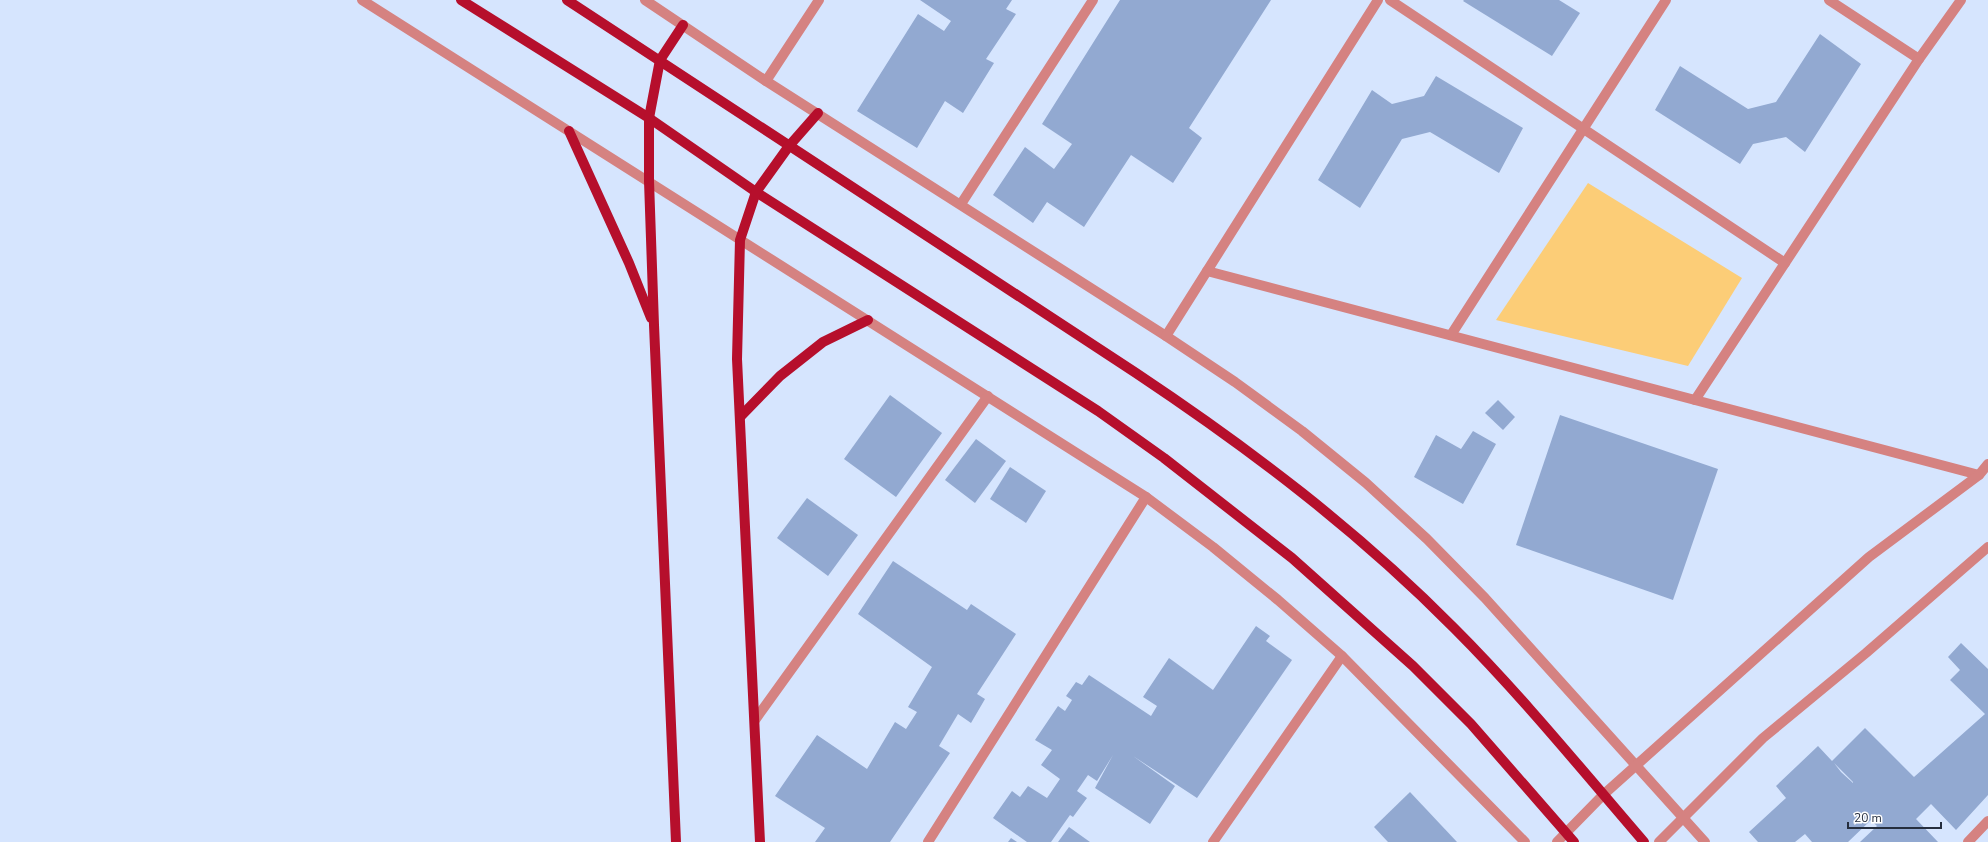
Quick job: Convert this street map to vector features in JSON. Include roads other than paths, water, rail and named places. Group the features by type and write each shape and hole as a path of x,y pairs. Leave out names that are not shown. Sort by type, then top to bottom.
{"main road":[{"path":"462,0 649,118 756,192 1098,411 1229,507 1309,573 1413,666 1471,724 1574,842"},
{"path":"567,0 1136,372 1204,418 1275,470 1333,517 1454,627 1510,686 1644,842"},
{"path":"676,842 648,181 649,118 660,60 683,25"},
{"path":"760,842 737,359 740,240 756,192 789,146 818,113"},
{"path":"569,131 654,325"},
{"path":"740,417 780,376 823,342 868,320"}],"street":[{"path":"362,0 1146,497 1213,547 1278,600 1342,656 1525,842"},
{"path":"645,0 766,81 1166,336 1235,382 1302,431 1427,539 1485,598 1705,842"},
{"path":"766,81 819,0"},
{"path":"961,204 1093,0"},
{"path":"1166,336 1378,0"},
{"path":"1390,0 1785,263"},
{"path":"1451,335 1666,0"},
{"path":"1829,0 1919,59"},
{"path":"1695,400 1919,59 1961,0"},
{"path":"1207,271 1979,475"},
{"path":"755,720 988,396"},
{"path":"1557,842 1636,764 1869,557 1979,475 1988,464"},
{"path":"928,842 1146,497"},
{"path":"1659,842 1763,738 1866,653 1988,547"},
{"path":"1213,842 1342,656"},
{"path":"1968,842 1988,821"}]}
